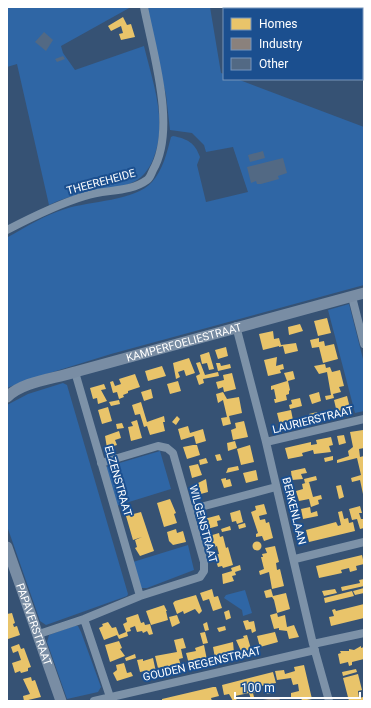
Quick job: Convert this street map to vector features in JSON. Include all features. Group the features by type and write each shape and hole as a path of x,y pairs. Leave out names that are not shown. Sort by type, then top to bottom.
{"street":[{"name":"THEEREHEIDE","path":"7,230 39,213 86,195 132,188 148,180 158,161 165,134 164,108 144,7"},
{"name":"KAMPERFOELIESTRAAT","path":"7,397 27,386 75,372 236,326 364,293"},
{"path":"352,297 364,344"},
{"name":"BERKENLAAN","path":"236,326 266,442 314,647 329,701"},
{"name":"ELZENSTRAAT","path":"75,372 140,596"},
{"name":"LAURIERSTRAAT","path":"266,442 364,419"},
{"name":"WILGENSTRAAT","path":"39,634 84,619 140,596 200,577 204,571 204,562 173,453 167,448 158,446 101,463"},
{"path":"189,510 276,487"},
{"path":"294,559 364,542"},
{"name":"PAPAVERSTRAAT","path":"8,554 39,634 61,701"},
{"path":"84,619 111,699"},
{"name":"GOUDEN REGENSTRAAT","path":"94,701 111,699 364,633"}],"shaded area":[{"path":"7,7 131,7 61,46 63,53 75,70 144,46 158,104 159,133 157,148 152,162 145,173 138,179 126,185 77,195 49,205 17,64 7,67"},
{"path":"145,7 210,7 223,80 240,80 364,127 364,285 111,354 27,380 7,388 8,237 50,214 75,206 124,197 145,188 152,182 159,172 171,137 173,136 187,140 196,148 198,152 200,157 197,165 206,202 248,192 233,147 206,152 204,145 192,133 170,130 166,95"},
{"path":"349,304 364,363 364,411 355,413 328,310"},
{"path":"63,383 67,385 128,594 127,596 46,625 40,621 7,526 7,405 28,394"},
{"path":"160,451 171,489 116,506 106,467"},
{"path":"188,545 194,570 147,588 141,588 133,562"},
{"path":"245,590 252,613 243,616 242,610 224,598 226,595"},
{"path":"78,626 81,632 101,687 98,692 67,699 47,642 49,635"}],"building: Homes":[{"path":"123,17 127,25 131,24 135,37 121,40 119,34 123,33 121,26 111,31 108,26"},
{"path":"327,318 331,333 318,336 314,321"},
{"path":"300,324 303,331 289,335 288,327"},
{"path":"273,331 274,339 279,338 281,345 296,343 298,351 285,354 283,346 263,350 259,334"},
{"path":"319,338 319,342 324,341 325,346 334,344 338,359 323,363 319,347 312,348 310,340"},
{"path":"226,347 228,356 218,359 215,350"},
{"path":"209,352 214,369 209,370 207,363 202,364 200,355"},
{"path":"277,357 276,366 283,364 284,369 280,370 281,373 268,376 264,360"},
{"path":"189,358 195,373 186,376 184,370 178,372 180,377 176,379 173,363"},
{"path":"200,362 205,375 218,372 219,376 203,379 204,383 199,385 196,376 200,374 196,363"},
{"path":"216,363 220,363 221,366 230,364 231,368 218,371"},
{"path":"325,364 326,368 330,367 332,372 340,370 344,386 339,387 341,392 333,394 334,398 326,400 325,396 331,395 327,372 319,374 314,366"},
{"path":"162,366 166,376 148,381 145,371"},
{"path":"293,371 295,379 288,381 290,390 289,394 286,395 287,400 275,403 274,399 276,399 274,389 271,390 271,386 287,381 284,373"},
{"path":"232,373 236,389 224,392 223,387 218,389 216,382 224,380 223,375"},
{"path":"135,374 140,387 128,391 128,393 123,395 124,397 119,399 117,392 113,393 110,382 113,381 115,386 121,384 119,379"},
{"path":"178,381 181,391 170,394 167,384"},
{"path":"104,384 106,389 101,390 107,401 98,404 97,398 93,399 90,388"},
{"path":"151,389 153,398 144,401 141,392"},
{"path":"223,392 227,399 239,397 242,413 229,416 231,424 223,426 221,418 227,417 223,400 218,403 216,394"},
{"path":"319,392 321,401 312,404 309,395"},
{"path":"347,396 351,412 341,414 342,416 338,417 334,400"},
{"path":"300,398 302,406 290,409 289,405 292,404 291,400"},
{"path":"119,400 120,404 111,406 109,402"},
{"path":"141,402 147,422 164,416 165,422 163,422 165,431 150,435 147,426 144,427 140,414 135,415 132,405"},
{"path":"108,407 112,421 102,424 98,410"},
{"path":"291,410 294,425 281,429 277,413"},
{"path":"317,412 319,419 311,421 312,424 306,425 306,421 311,420 309,414"},
{"path":"177,416 180,419 176,425 172,422"},
{"path":"137,420 142,438 131,441 128,427 133,426 131,422"},
{"path":"244,421 248,437 233,440 231,430 236,428 235,423"},
{"path":"122,423 124,428 117,429 116,424"},
{"path":"188,426 190,433 203,429 206,441 196,444 194,436 181,440 178,429"},
{"path":"363,430 364,448 359,449 360,457 364,456 363,494 360,480 352,482 351,478 361,475 357,458 337,463 337,460 349,456 348,451 353,447 350,432"},
{"path":"119,431 121,438 115,440 117,445 107,448 105,436"},
{"path":"344,435 346,443 339,445 337,436"},
{"path":"331,437 333,445 329,446 331,452 314,454 313,450 302,453 303,456 288,459 285,448 311,442 311,445 317,444 316,440"},
{"path":"235,441 237,448 228,451 227,443"},
{"path":"197,445 200,455 187,459 183,447"},
{"path":"250,445 254,462 241,465 237,449"},
{"path":"220,454 222,460 217,461 215,455"},
{"path":"333,456 333,460 325,462 324,458"},
{"path":"206,458 208,463 200,465 199,460"},
{"path":"198,464 202,475 192,478 189,466"},
{"path":"238,466 239,470 226,473 228,468"},
{"path":"305,468 307,473 301,474 303,479 292,480 291,471"},
{"path":"256,470 258,480 246,483 243,473"},
{"path":"316,476 317,480 305,483 304,479"},
{"path":"226,478 226,480 230,479 232,486 224,488 221,479"},
{"path":"206,479 208,492 197,495 194,485"},
{"path":"309,482 313,497 321,495 322,499 318,500 319,504 311,507 309,499 299,501 296,491 303,489 302,484"},
{"path":"341,485 344,497 339,499 336,486"},
{"path":"170,499 176,513 174,514 177,523 164,527 157,503"},
{"path":"264,504 267,514 259,516 260,520 265,519 266,523 269,522 273,538 264,541 262,536 256,537 256,534 258,533 251,512 256,510 255,506"},
{"path":"360,506 362,513 359,513 361,519 363,519 364,528 360,529 357,519 352,520 349,509"},
{"path":"310,507 311,513 317,511 318,516 303,519 301,509"},
{"path":"240,510 243,522 237,524 236,521 232,522 230,513"},
{"path":"342,511 344,519 348,518 349,523 353,522 355,531 309,542 306,530 336,522 338,526 341,525 338,512"},
{"path":"141,512 154,551 140,556 135,548 137,547 135,540 142,537 133,540 126,516"},
{"path":"219,515 221,520 217,521 218,526 207,529 204,519"},
{"path":"245,523 246,527 239,529 238,525"},
{"path":"230,526 231,530 222,532 221,529"},
{"path":"176,529 177,533 183,531 186,542 173,545 169,541 167,532"},
{"path":"219,533 220,537 223,536 226,548 228,547 233,565 223,568 222,566 218,567 214,555 219,554 217,546 212,548 209,536"},
{"path":"255,542 259,542 261,546 259,550 255,550 253,548 253,544"},
{"path":"275,546 279,562 276,563 277,570 280,569 284,586 272,589 269,572 260,575 259,571 264,569 261,557 263,557 262,554 267,553 265,548"},
{"path":"362,555 364,564 356,566 357,570 350,572 349,568 341,570 342,573 319,578 316,566"},
{"path":"240,565 241,570 235,572 236,575 232,576 234,581 223,584 222,574 232,571 231,568"},
{"path":"364,579 364,586 342,591 341,587 360,583 359,580"},
{"path":"364,588 364,593 355,595 353,591"},
{"path":"212,589 214,597 218,596 222,608 213,611 209,599 203,601 200,593"},
{"path":"271,589 273,596 286,593 290,609 277,613 274,600 272,597 266,598 264,591"},
{"path":"335,589 337,593 324,596 322,591"},
{"path":"352,591 354,596 325,603 324,598"},
{"path":"196,595 202,611 199,614 195,609 184,614 183,611 177,614 173,603 175,601"},
{"path":"364,604 364,618 331,626 329,617 334,616 332,610 335,609 336,611"},
{"path":"164,605 167,611 168,620 151,625 146,611"},
{"path":"229,610 231,618 226,620 224,612"},
{"path":"12,613 15,623 13,624 14,627 17,626 20,635 8,639 7,614"},
{"path":"277,613 278,617 285,615 287,627 294,625 299,637 289,639 287,631 279,630 279,628 274,629 270,615"},
{"path":"138,614 141,623 144,622 145,625 150,624 153,634 149,635 147,631 143,633 142,631 137,632 135,626 130,628 131,631 127,632 128,636 119,639 117,635 104,640 99,628 103,626 102,624 108,622 112,628 116,627 119,635 126,632 123,624 127,622 126,618"},
{"path":"177,615 180,623 172,627 169,617"},
{"path":"248,620 249,622 254,621 256,631 252,633 251,629 246,630 243,621"},
{"path":"207,622 209,630 205,631 203,624"},
{"path":"225,626 226,630 219,632 217,628"},
{"path":"205,632 208,643 203,644 200,633"},
{"path":"275,632 278,642 260,647 257,636"},
{"path":"247,635 251,649 243,652 241,651 236,640 244,638 243,636"},
{"path":"183,638 186,648 181,649 183,658 179,659 181,666 163,670 162,667 158,668 155,656 177,652 174,640"},
{"path":"119,641 122,648 120,649 125,656 110,662 105,645"},
{"path":"233,642 234,653 215,658 213,647"},
{"path":"19,644 21,649 24,648 31,667 28,668 28,671 21,673 20,671 15,673 12,663 21,660 18,651 13,653 11,647"},
{"path":"204,645 207,660 198,662 197,664 189,664 186,653 196,651 195,648"},
{"path":"361,646 361,648 364,647 364,659 352,662 352,665 349,666 348,662 340,664 338,654 341,653 340,651 349,651 349,649 354,650"},
{"path":"135,654 136,658 126,661 125,658"},
{"path":"153,658 156,672 147,675 145,671 140,672 137,660 143,659 143,661"},
{"path":"124,663 127,673 131,672 133,676 117,681 113,673 117,670 116,665"},
{"path":"304,665 312,699 302,701 301,697 291,698 291,693 299,691 298,684 293,685 291,678 277,680 275,671 284,670 285,674 295,671 294,667"},
{"path":"356,669 357,672 343,676 342,672"},
{"path":"273,672 276,683 269,684 271,693 267,694 265,685 254,688 254,697 251,699 249,693 235,696 237,701 233,701 229,694 224,695 222,685"},
{"path":"358,674 362,690 358,691 359,698 363,697 364,701 349,701 343,678"},
{"path":"31,677 32,681 35,680 41,697 24,701 23,696 30,694 23,679"},
{"path":"216,687 219,696 211,698 212,701 162,701 162,699"}],"building: Industry":[{"path":"279,697 280,701 263,701 263,700"}],"building: Other":[{"path":"44,32 53,40 46,51 35,42"},
{"path":"63,56 65,59 57,62 55,59"},
{"path":"263,151 265,158 250,162 248,155"},
{"path":"283,158 287,173 278,176 279,179 261,184 257,184 256,181 251,183 247,167"}]}
